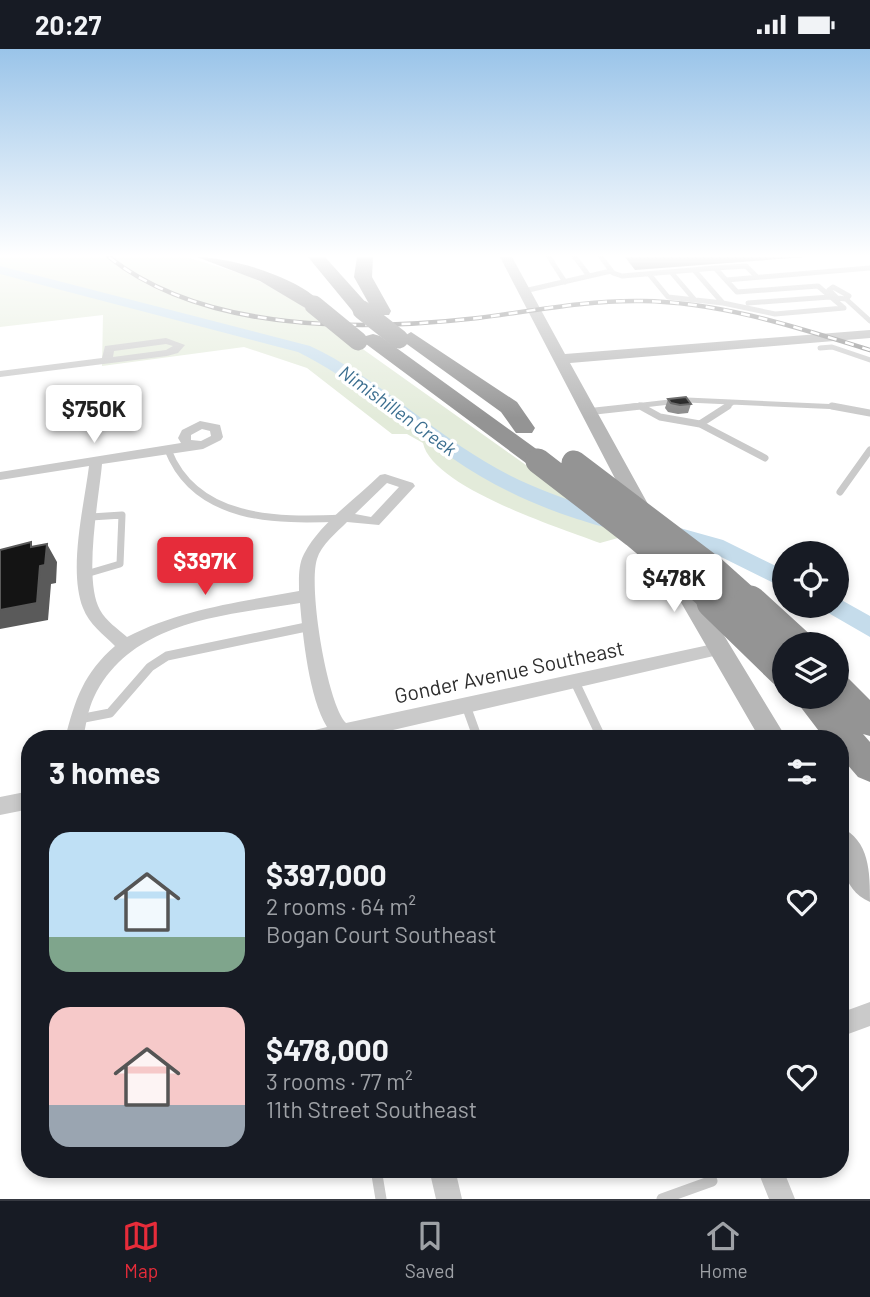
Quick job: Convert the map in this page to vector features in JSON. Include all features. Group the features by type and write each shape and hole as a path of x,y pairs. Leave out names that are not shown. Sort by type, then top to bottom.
{"highway":[{"path":"321,311 365,340 450,408 513,431"},
{"path":"339,311 365,340"},
{"path":"373,311 513,431 690,549 783,632"},
{"path":"548,456 680,572 772,660"},
{"path":"849,700 870,722"},
{"path":"820,709 838,730"},
{"path":"849,742 870,766"}],"street":[{"path":"534,311 633,497 768,730"},
{"path":"558,359 870,334"},
{"path":"0,374 107,361 167,353 180,345 166,341 109,348 107,361"},
{"path":"0,476 194,445"},
{"path":"96,462 86,574 91,608 124,644"},
{"path":"341,730 330,718 306,596 306,567 311,554 325,535 347,517"},
{"path":"75,730 88,685 108,659 141,633 169,623 306,596"},
{"name":"Gonder Avenue Southeast","path":"364,730 465,703 719,649"},
{"path":"0,806 21,802"},
{"path":"849,855 870,887"},
{"path":"849,1022 870,1014"},
{"path":"445,1178 449,1199"},
{"path":"774,1178 782,1199"}],"lane":[{"path":"765,311 775,314 813,311"},
{"path":"820,348 832,347 870,360"},
{"path":"586,412 687,400 818,405 870,413"},
{"path":"700,424 732,403"},
{"path":"640,406 660,417 700,424 765,458"},
{"path":"169,450 177,474 191,487 222,506 281,519 347,517"},
{"path":"840,492 870,450"},
{"path":"86,574 120,564 122,515 91,517"},
{"path":"76,719 110,713 150,667 167,656 312,626"},
{"path":"574,680 599,730"},
{"path":"465,703 475,730"},
{"path":"378,1178 382,1199"},
{"path":"662,1199 712,1181 711,1178"}],"green space":[{"path":"0,311 309,311 582,505 618,538 600,543 500,504 472,490 449,475 432,459 423,443 407,434 392,434 307,368 244,347 102,366 103,315 0,327"}],"building":[{"path":"686,397 691,404 680,405 671,403 668,399"},
{"path":"31,542 31,547 47,544 45,565 40,566 37,603 0,610 0,550"}],"waterway":[{"name":"Nimishillen Creek","path":"156,311 304,349 345,371 440,441 495,476 555,504 616,522"},
{"name":"Nimishillen Creek","path":"662,530 715,545 772,574"},
{"name":"Nimishillen Creek","path":"849,615 870,628"}],"railway":[{"path":"230,311 286,321 385,325 533,311"},
{"path":"727,311 758,317 870,350"}]}
